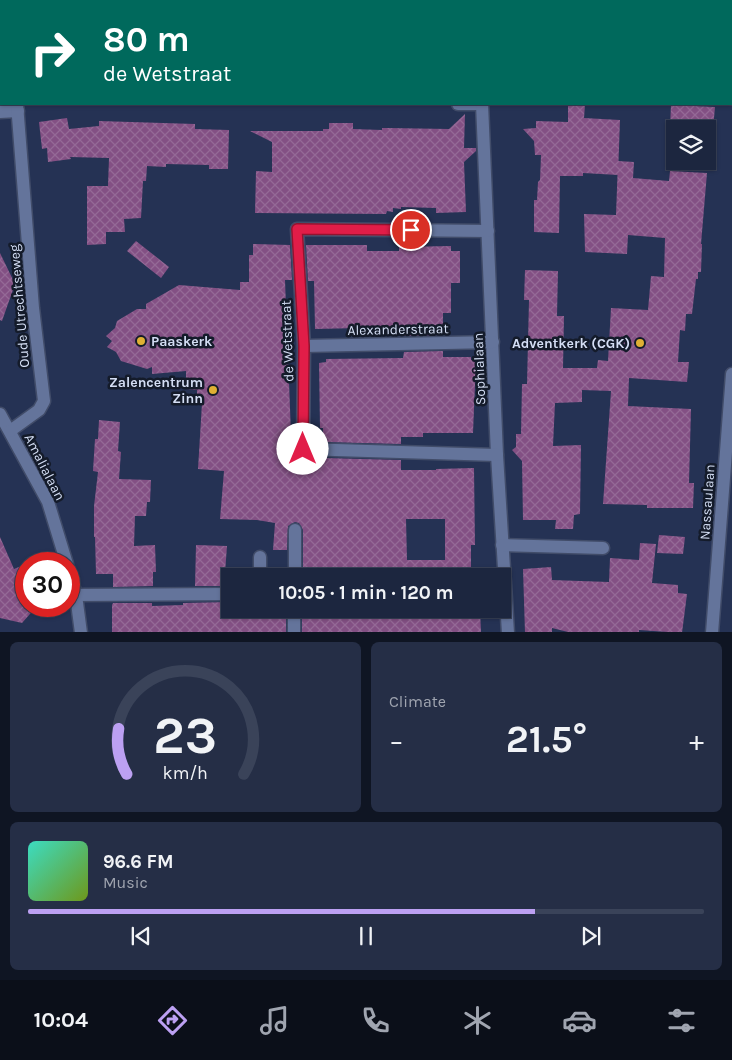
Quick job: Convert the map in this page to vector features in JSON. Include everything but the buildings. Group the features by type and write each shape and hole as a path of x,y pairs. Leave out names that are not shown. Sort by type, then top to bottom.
{"street":[{"name":"Sophialaan","path":"482,105 497,455 508,632"},
{"path":"0,112 18,108"},
{"name":"Oude Utrechtseweg","path":"10,431 39,410 44,401 33,308 18,108"},
{"name":"de Wetstraat","path":"488,231 297,229 304,346 303,449 497,455"},
{"name":"Alexanderstraat","path":"304,346 493,342"},
{"name":"Nassaulaan","path":"712,632 732,376"},
{"name":"Amalialaan","path":"0,414 48,502 63,552"},
{"path":"294,568 295,530"},
{"path":"502,545 603,548"},
{"path":"260,558 260,568"},
{"path":"80,595 221,594"},
{"path":"79,617 81,632"},
{"path":"294,618 294,632"}],"place":[{"name":"Paaskerk","path":"141,341"},
{"name":"Adventkerk (CGK)","path":"640,343"},
{"name":"Zalencentrum Zinn","path":"213,390"}],"route":[{"path":"303,449 304,346 297,229 411,230"}]}
